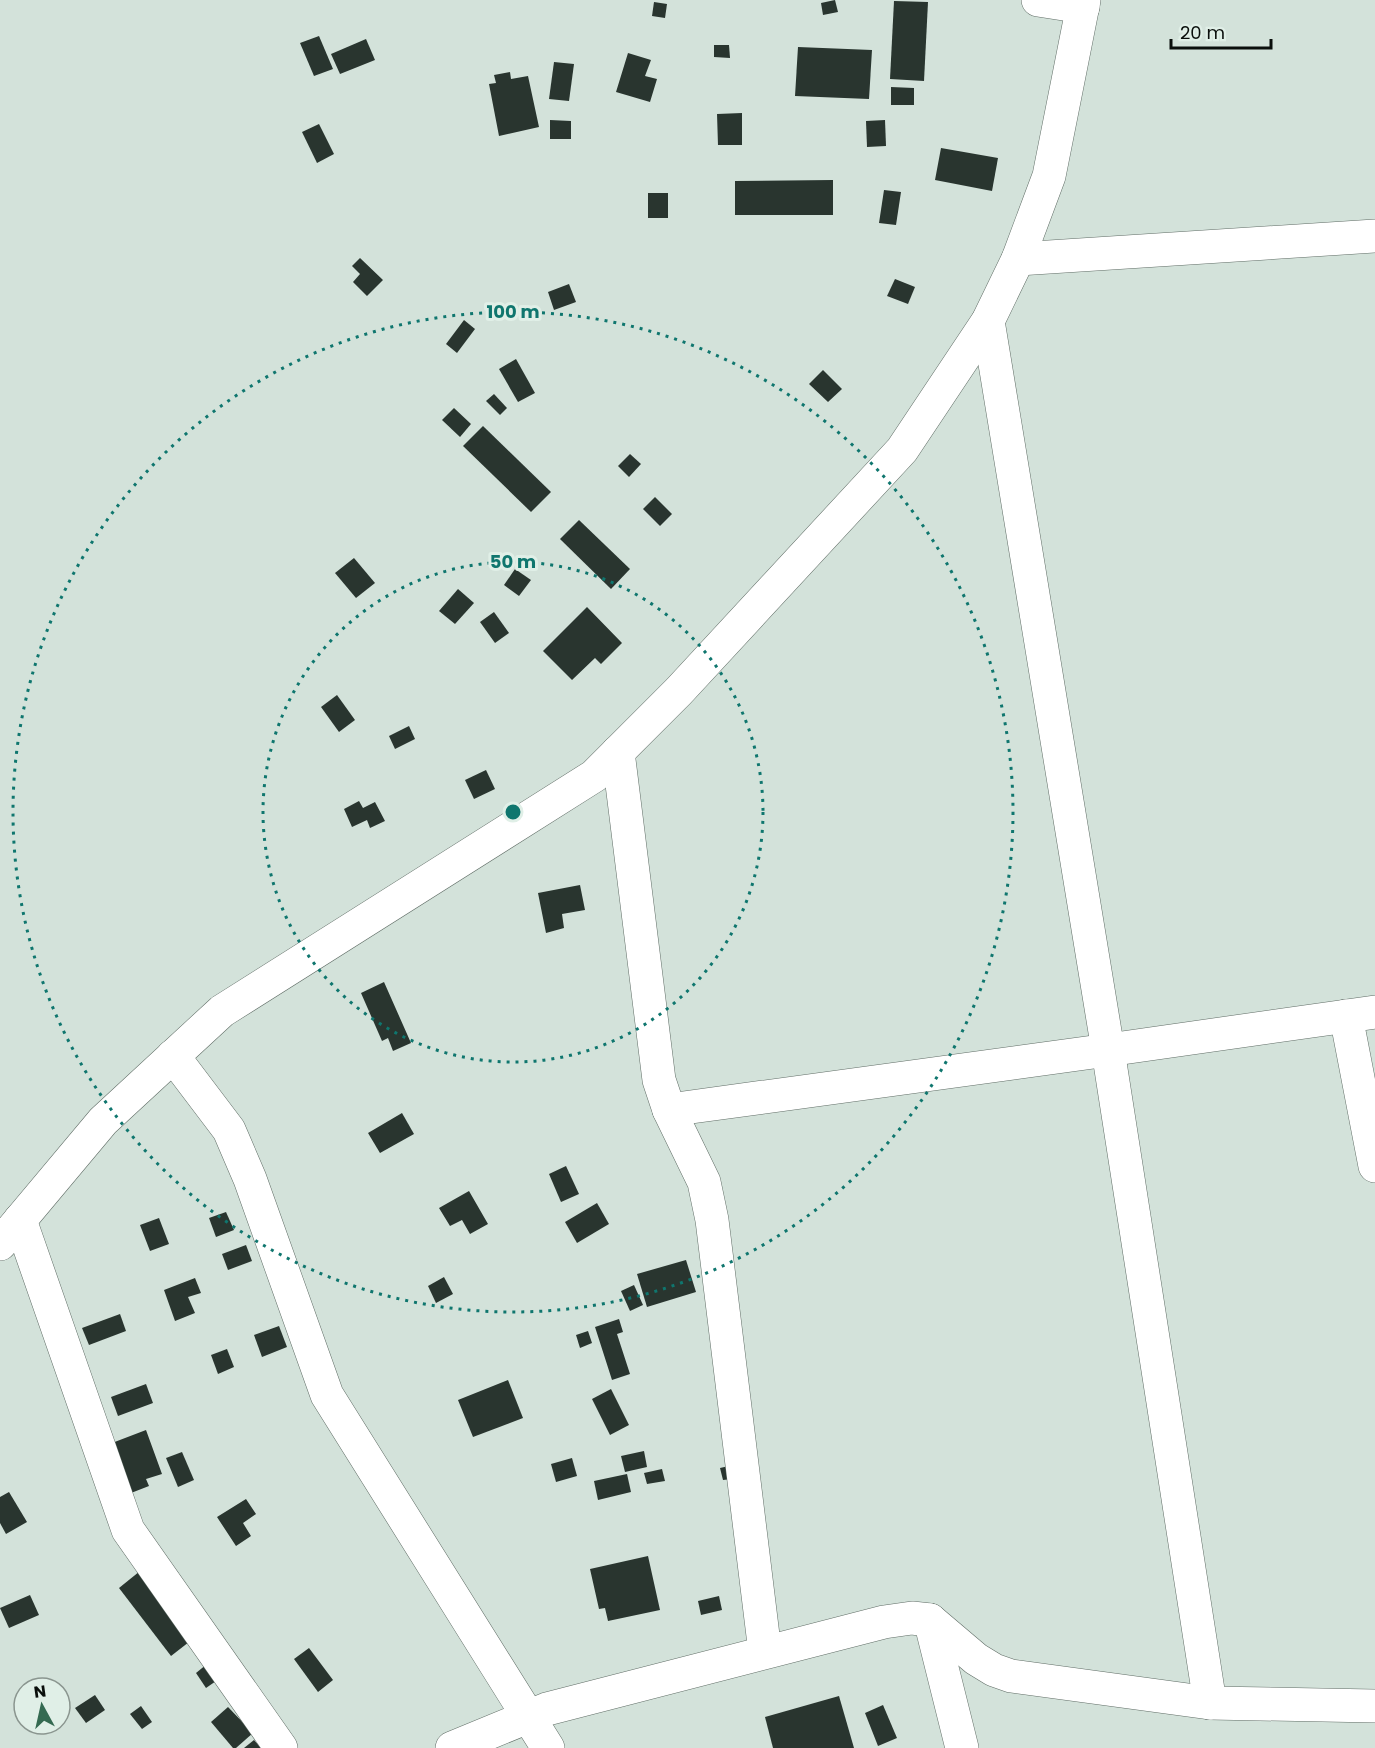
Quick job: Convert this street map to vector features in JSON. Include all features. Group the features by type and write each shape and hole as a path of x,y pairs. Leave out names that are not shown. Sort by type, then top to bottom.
{"street":[{"path":"281,1748 128,1530 10,1232 103,1121 222,1011 594,776 679,691 902,450 988,321 1018,259 1049,177 1083,3 1038,0"},
{"path":"1018,259 1375,236"},
{"path":"988,321 1108,1050 1210,1704"},
{"path":"618,752 659,1080 669,1110 704,1182 712,1220 765,1653"},
{"path":"669,1110 1360,1014 1375,1166"},
{"path":"173,1056 229,1130 250,1179 327,1395 548,1748"},
{"path":"452,1748 547,1709 884,1622 912,1618 930,1620 976,1659 993,1670 1011,1676 1210,1704 1375,1706"},
{"path":"930,1620 962,1748"}],"building":[{"path":"835,0 838,12 823,15 821,3"},
{"path":"894,1 928,2 924,81 890,79"},
{"path":"654,2 667,4 665,18 652,16"},
{"path":"319,36 333,69 314,76 300,43"},
{"path":"366,39 375,60 340,74 331,54"},
{"path":"714,45 729,45 730,58 714,57"},
{"path":"798,47 872,50 869,99 795,96"},
{"path":"628,53 651,60 645,76 657,79 650,102 616,92"},
{"path":"554,62 574,64 569,101 549,99"},
{"path":"510,72 511,79 528,76 539,127 499,136 489,84 496,83 494,75"},
{"path":"891,87 914,88 914,105 891,105"},
{"path":"742,113 742,145 718,145 717,114"},
{"path":"550,120 571,121 571,139 550,139"},
{"path":"885,120 886,146 867,147 866,121"},
{"path":"319,124 334,154 317,163 302,132"},
{"path":"941,148 998,158 992,191 935,180"},
{"path":"833,180 833,215 735,215 735,181"},
{"path":"884,190 901,192 896,225 879,223"},
{"path":"648,193 668,193 668,218 648,218"},
{"path":"360,258 383,280 367,296 353,282 360,274 352,266"},
{"path":"895,279 915,287 908,304 887,296"},
{"path":"569,284 576,302 554,310 548,292"},
{"path":"464,320 475,329 457,353 446,344"},
{"path":"516,359 535,393 518,402 499,369"},
{"path":"823,370 842,389 828,402 809,384"},
{"path":"494,394 507,408 500,415 486,401"},
{"path":"454,408 471,424 460,437 442,420"},
{"path":"483,426 551,492 531,512 463,446"},
{"path":"630,454 641,464 629,477 618,466"},
{"path":"655,497 672,514 660,526 643,509"},
{"path":"579,520 630,569 611,589 560,539"},
{"path":"354,558 375,583 356,598 335,573"},
{"path":"515,569 531,580 519,596 504,585"},
{"path":"458,589 474,603 455,624 439,611"},
{"path":"587,607 622,643 601,664 595,658 572,680 543,651"},
{"path":"494,612 509,633 495,643 480,622"},
{"path":"337,695 355,720 339,732 321,707"},
{"path":"409,726 415,739 395,749 389,736"},
{"path":"486,770 495,789 474,799 465,780"},
{"path":"359,801 363,808 375,802 385,821 370,828 367,820 352,827 344,809"},
{"path":"580,885 585,910 562,914 564,928 546,933 538,893"},
{"path":"384,982 411,1043 393,1051 388,1038 382,1041 361,993"},
{"path":"402,1113 414,1134 380,1153 368,1133"},
{"path":"566,1166 579,1194 561,1202 549,1174"},
{"path":"469,1191 488,1224 470,1234 462,1220 450,1226 439,1208"},
{"path":"597,1203 609,1224 577,1243 565,1222"},
{"path":"226,1212 234,1230 216,1237 209,1218"},
{"path":"159,1218 169,1244 150,1251 140,1225"},
{"path":"246,1245 252,1261 228,1270 222,1254"},
{"path":"686,1260 696,1292 647,1307 637,1274"},
{"path":"444,1277 453,1294 436,1303 428,1286"},
{"path":"195,1278 201,1293 188,1297 195,1313 175,1321 164,1290"},
{"path":"634,1285 643,1305 630,1311 621,1291"},
{"path":"120,1314 126,1331 89,1345 82,1328"},
{"path":"619,1319 623,1332 617,1334 630,1374 612,1380 595,1327"},
{"path":"279,1326 287,1347 262,1357 254,1335"},
{"path":"588,1331 592,1343 580,1348 576,1335"},
{"path":"227,1349 234,1367 218,1374 211,1355"},
{"path":"508,1380 523,1418 473,1437 458,1400"},
{"path":"146,1384 153,1403 118,1416 111,1397"},
{"path":"611,1389 629,1425 610,1435 592,1399"},
{"path":"146,1430 162,1474 146,1479 149,1486 131,1493 112,1443"},
{"path":"644,1451 647,1467 625,1472 621,1456"},
{"path":"182,1452 194,1480 178,1487 166,1458"},
{"path":"572,1458 577,1476 556,1482 551,1464"},
{"path":"729,1466 732,1479 723,1480 720,1468"},
{"path":"662,1469 665,1481 647,1484 644,1473"},
{"path":"627,1474 631,1492 598,1500 594,1481"},
{"path":"9,1492 27,1522 6,1534 0,1523 0,1497"},
{"path":"246,1499 256,1514 243,1523 251,1536 236,1546 217,1517"},
{"path":"648,1556 660,1610 608,1621 605,1608 599,1609 590,1569"},
{"path":"145,1567 198,1635 171,1656 119,1588"},
{"path":"30,1595 39,1615 9,1628 0,1608"},
{"path":"719,1596 722,1610 701,1615 698,1601"},
{"path":"309,1648 333,1680 318,1692 294,1659"},
{"path":"207,1664 219,1679 206,1688 196,1673"},
{"path":"95,1695 105,1710 86,1723 75,1708"},
{"path":"839,1696 854,1748 773,1748 765,1717"},
{"path":"883,1705 897,1738 878,1746 865,1713"},
{"path":"141,1706 152,1722 142,1729 130,1714"},
{"path":"228,1707 253,1733 236,1748 233,1748 211,1722"},
{"path":"254,1740 261,1748 244,1748"}]}
